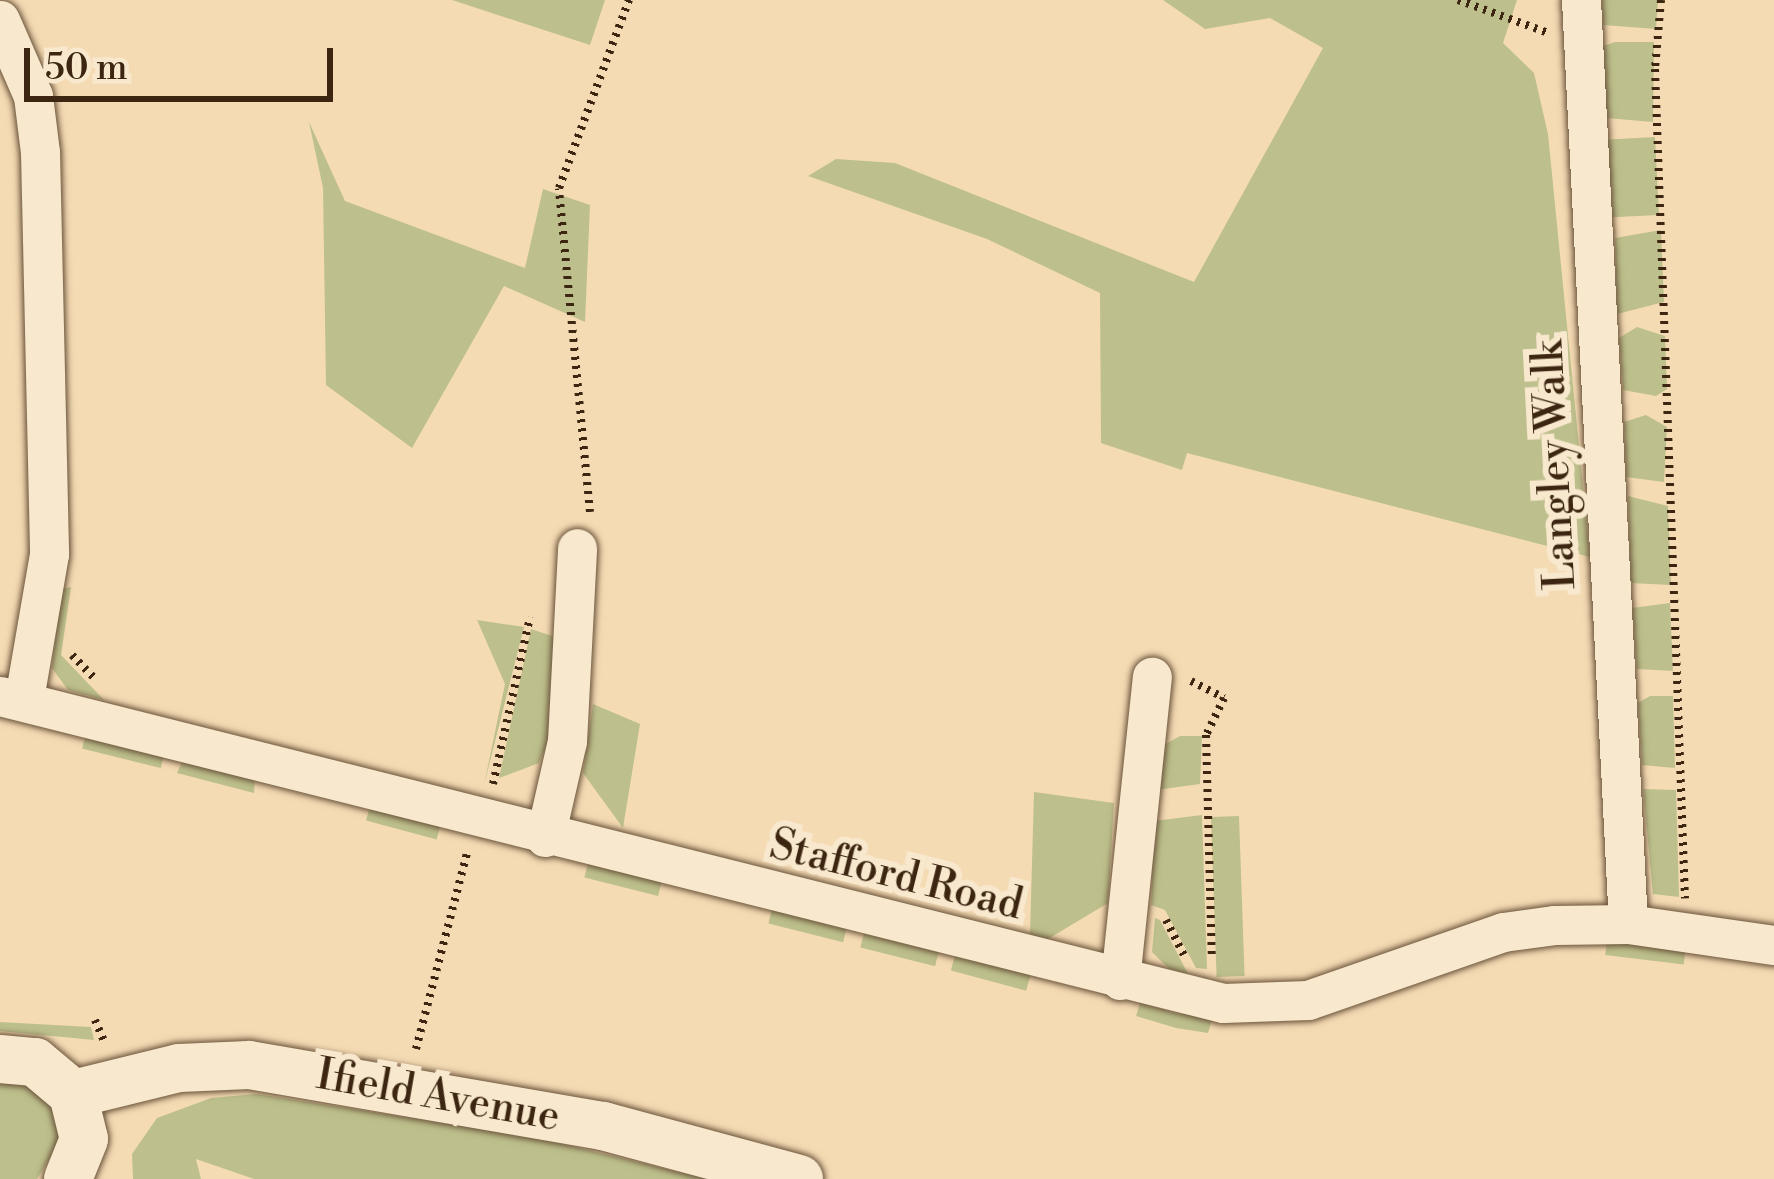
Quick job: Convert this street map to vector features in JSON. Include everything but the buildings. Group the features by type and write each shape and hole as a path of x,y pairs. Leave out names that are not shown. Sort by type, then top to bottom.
{"street":[{"name":"Langley Walk","path":"1581,0 1628,924"},
{"path":"0,20 33,96 40,152 49,554 12,697"},
{"path":"544,837 567,741 577,548"},
{"path":"1120,980 1152,677"},
{"name":"Stafford Road","path":"12,697 544,837 1223,1003 1308,1000 1503,932 1628,924 1774,945"},
{"path":"0,1059 35,1062 74,1094 84,1139 68,1179"},
{"name":"Ifield Avenue","path":"74,1094 179,1068 249,1065 603,1126 799,1179"}],"path":[{"path":"577,548 590,514 559,188 629,0"},
{"path":"1458,0 1582,43"},
{"path":"1661,0 1655,69 1685,903"},
{"path":"492,786 531,603"},
{"path":"1152,677 1160,665 1224,698 1206,735 1213,978 1223,1003"}],"green space":[{"path":"452,0 605,0 590,45"},
{"path":"1163,0 1517,0 1503,43 1534,73 1548,134 1590,557 1187,453 1182,470 1101,443 1100,293 987,239 808,176 836,159 895,163 1194,282 1323,48 1270,18 1205,29"},
{"path":"1602,0 1658,0 1656,29 1603,25"},
{"path":"1654,42 1653,122 1606,118 1603,46"},
{"path":"309,122 345,201 525,268 543,189 590,205 585,322 504,286 412,448 326,385 323,188"},
{"path":"1655,137 1659,215 1612,217 1608,139"},
{"path":"1661,230 1664,302 1617,314 1615,238"},
{"path":"1637,327 1665,336 1667,389 1656,396 1623,390 1619,338"},
{"path":"1646,415 1667,427 1664,482 1626,477 1624,422"},
{"path":"1628,496 1668,506 1671,585 1631,583"},
{"path":"71,587 61,655 104,700 68,690 52,668 61,589"},
{"path":"1670,603 1673,671 1637,669 1632,608"},
{"path":"477,620 524,627 484,785 505,684"},
{"path":"531,629 561,639 547,744 539,763 499,778"},
{"path":"1650,696 1673,696 1675,768 1642,765 1638,703"},
{"path":"593,704 640,724 623,828 583,773"},
{"path":"86,733 165,753 161,768 82,749"},
{"path":"1180,736 1202,736 1200,784 1156,790 1164,745"},
{"path":"184,758 255,778 254,793 177,773"},
{"path":"1643,789 1676,790 1679,897 1653,894"},
{"path":"1034,792 1114,803 1108,903 1048,939 1030,934"},
{"path":"370,806 441,825 437,839 366,820"},
{"path":"1202,815 1207,969 1196,968 1165,910 1151,905 1154,821"},
{"path":"1239,816 1245,976 1217,977 1211,817"},
{"path":"588,863 662,881 658,896 584,878"},
{"path":"772,909 847,928 843,942 768,924"},
{"path":"1155,918 1188,974 1169,969 1152,952"},
{"path":"864,933 939,952 935,966 860,948"},
{"path":"1607,941 1685,951 1684,965 1605,955"},
{"path":"955,955 1030,975 1026,991 951,970"},
{"path":"1140,1003 1179,1014 1213,1016 1208,1033 1136,1016"},
{"path":"0,1022 91,1027 94,1040 0,1031"},
{"path":"0,1081 25,1083 52,1102 62,1138 37,1179 0,1179"},
{"path":"257,1094 538,1138 707,1179 254,1179 196,1159 201,1179 133,1179 132,1154 157,1118 211,1098"}]}
